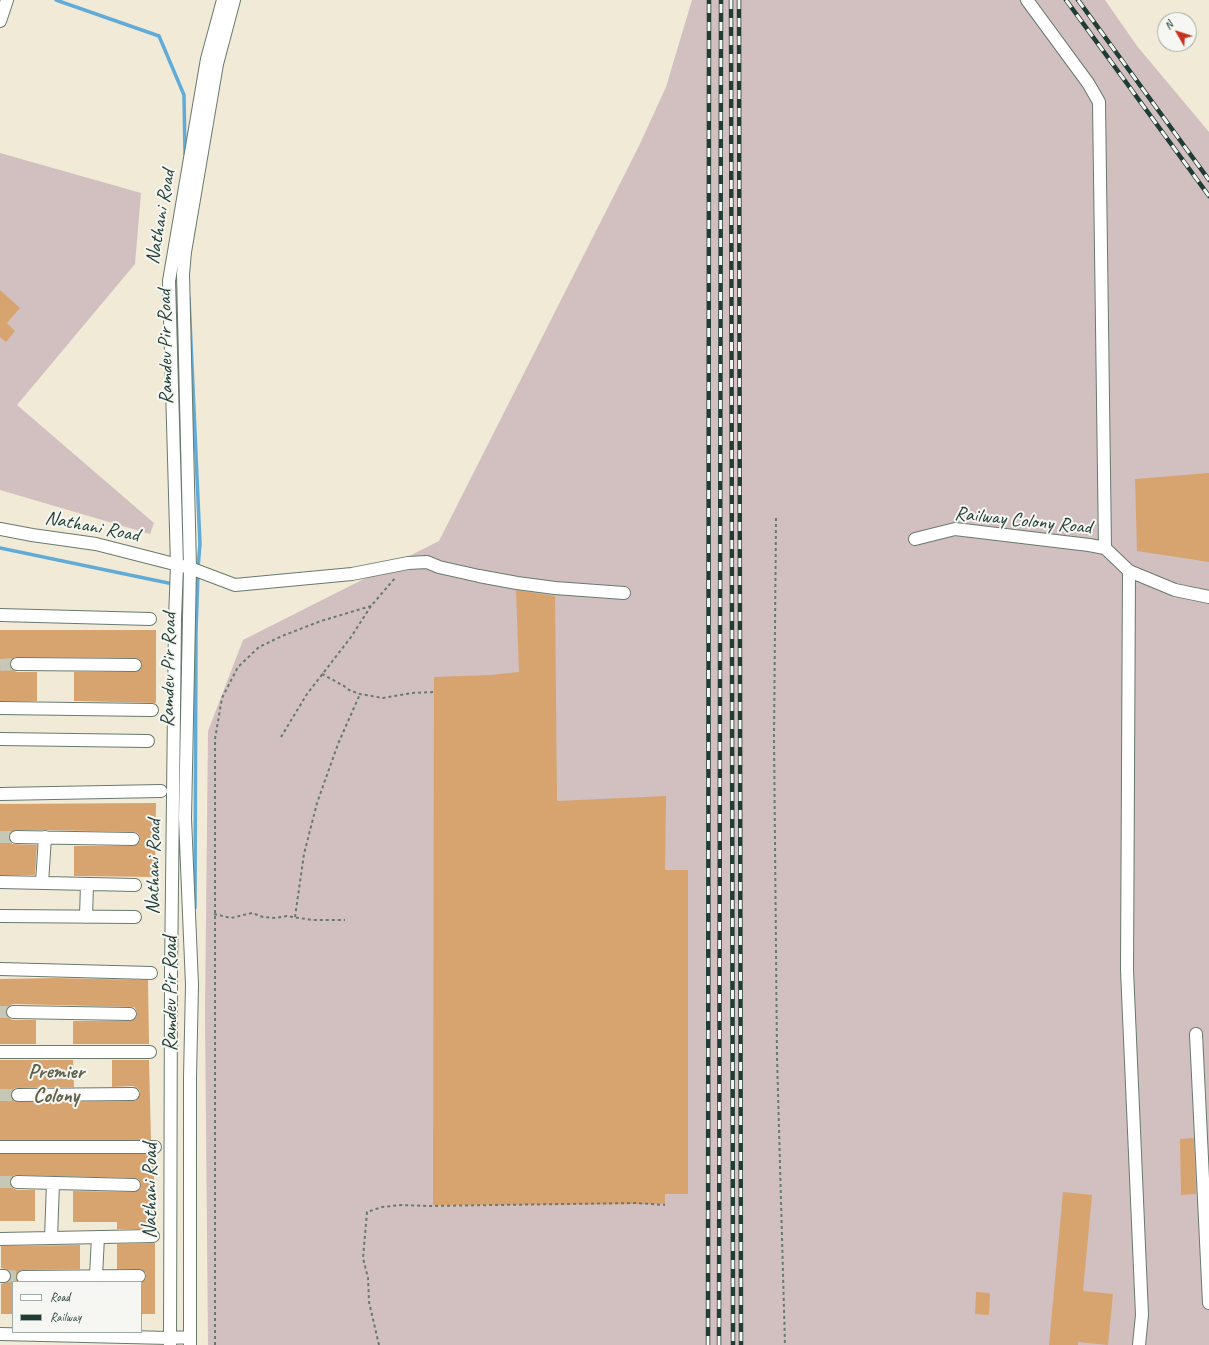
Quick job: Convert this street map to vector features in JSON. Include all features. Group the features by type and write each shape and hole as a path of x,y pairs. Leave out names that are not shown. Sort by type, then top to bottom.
{"street":[{"path":"0,21 7,0"},
{"name":"Nathani Road","path":"169,1341 171,974 180,791 175,619 177,565 169,281 208,59 219,35 223,0"},
{"name":"Ramdev Pir Road","path":"190,1341 192,974 185,818 180,791 190,581 183,274 185,252 217,64 219,35 234,0"},
{"path":"1027,0 1088,83 1099,102 1105,548 1129,571 1175,590 1209,597"},
{"name":"Nathani Road","path":"0,529 96,544 177,565"},
{"name":"Railway Colony Road","path":"915,539 955,529 1105,548"},
{"path":"177,565 190,568 235,585 352,574 408,563 428,562 439,567 524,584 555,588 624,593"},
{"path":"1129,571 1127,970 1142,1316 1139,1345"},
{"path":"0,616 150,619"},
{"path":"17,664 135,665"},
{"path":"0,708 152,710"},
{"path":"0,739 148,742"},
{"path":"0,794 161,791"},
{"path":"16,837 133,839"},
{"path":"42,883 44,837"},
{"path":"0,882 135,885"},
{"path":"86,917 87,884"},
{"path":"0,916 135,917"},
{"path":"0,969 151,973"},
{"path":"171,974 192,974"},
{"path":"13,1012 130,1014"},
{"path":"1196,1034 1209,1303"},
{"path":"0,1052 150,1052"},
{"path":"18,1094 133,1094"},
{"path":"0,1147 155,1146"},
{"path":"171,1148 190,1148"},
{"path":"17,1182 134,1185"},
{"path":"51,1238 53,1183"},
{"path":"0,1239 153,1236"},
{"path":"96,1276 98,1237"},
{"path":"23,1277 139,1276"},
{"path":"0,1334 190,1341"}],"path":[{"path":"776,518 774,737 777,1034 785,1345"},
{"path":"281,737 307,694 351,637 371,606 408,563"},
{"path":"215,1345 214,739 222,698 238,667 259,647 289,633 321,621 371,606"},
{"path":"322,674 349,690 360,694 383,698 412,693 435,692"},
{"path":"295,917 304,854 317,803 338,744 360,694"},
{"path":"214,914 231,918 252,914 276,918 287,916 312,920 345,920"},
{"path":"379,1345 369,1302 368,1278 363,1258 367,1212 382,1207 401,1205 428,1206 636,1203 665,1205"}],"shaded area":[{"path":"692,0 1105,0 1137,46 1209,132 1209,1345 208,1345 205,1014 208,731 243,640 439,541 639,146 666,87"},
{"path":"0,153 141,193 135,264 17,405 154,523 150,534 0,490"}],"building":[{"path":"0,290 20,308 7,323 15,331 6,342 0,337"},
{"path":"1209,473 1209,562 1137,551 1135,479"},
{"path":"516,590 555,596 557,801 666,796 665,870 688,870 688,1194 665,1194 665,1204 433,1205 434,677 491,675 519,672"},
{"path":"0,630 156,630 156,703 74,701 74,672 135,672 141,669 142,665 139,659 135,658 14,657 10,664 13,670 17,672 37,672 37,701 0,701"},
{"path":"156,803 155,877 74,876 74,846 133,846 139,843 140,840 139,835 136,832 45,830 16,830 10,833 9,836 12,844 37,845 35,875 0,875 0,804"},
{"path":"55,978 148,980 149,1044 73,1044 73,1021 130,1021 136,1018 137,1015 134,1007 13,1004 6,1008 6,1015 9,1018 13,1020 36,1020 36,1044 0,1044 0,979"},
{"path":"0,1060 73,1060 74,1087 15,1088 11,1095 14,1101 18,1102 136,1101 140,1094 140,1091 137,1088 133,1086 112,1087 112,1060 149,1060 151,1140 0,1140"},
{"path":"1194,1138 1196,1194 1181,1195 1180,1139"},
{"path":"0,1154 154,1154 154,1229 117,1229 117,1222 73,1222 73,1191 134,1192 140,1189 141,1185 138,1179 134,1178 14,1175 10,1181 13,1188 17,1190 35,1190 35,1221 0,1221"},
{"path":"1063,1192 1092,1195 1083,1291 1113,1294 1108,1345 1078,1342 1078,1345 1049,1345"},
{"path":"155,1243 155,1314 142,1314 142,1282 146,1279 146,1273 139,1269 117,1269 117,1244"},
{"path":"80,1245 80,1269 19,1271 16,1277 18,1281 12,1281 12,1314 1,1314 1,1284 8,1282 11,1273 8,1270 1,1268 1,1246"},
{"path":"976,1292 990,1293 989,1315 975,1314"}],"waterway":[{"path":"56,0 159,36 184,95 185,154"},
{"path":"189,298 200,544 198,568"},
{"path":"0,548 173,584"},
{"path":"195,908 196,632 198,574"}],"tunnel":[{"path":"0,665 17,664"},
{"path":"0,837 16,837"},
{"path":"0,1012 13,1012"},
{"path":"0,1095 18,1095"},
{"path":"0,1182 17,1182"},
{"path":"4,1276 23,1277"}],"railway":[{"path":"708,1345 709,0"},
{"path":"719,1345 721,0"},
{"path":"731,0 733,1345"},
{"path":"739,0 741,1345"},
{"path":"1066,0 1209,196"},
{"path":"1078,0 1209,180"}],"district":[{"name":"Premier Colony","path":"56,1084"}]}
